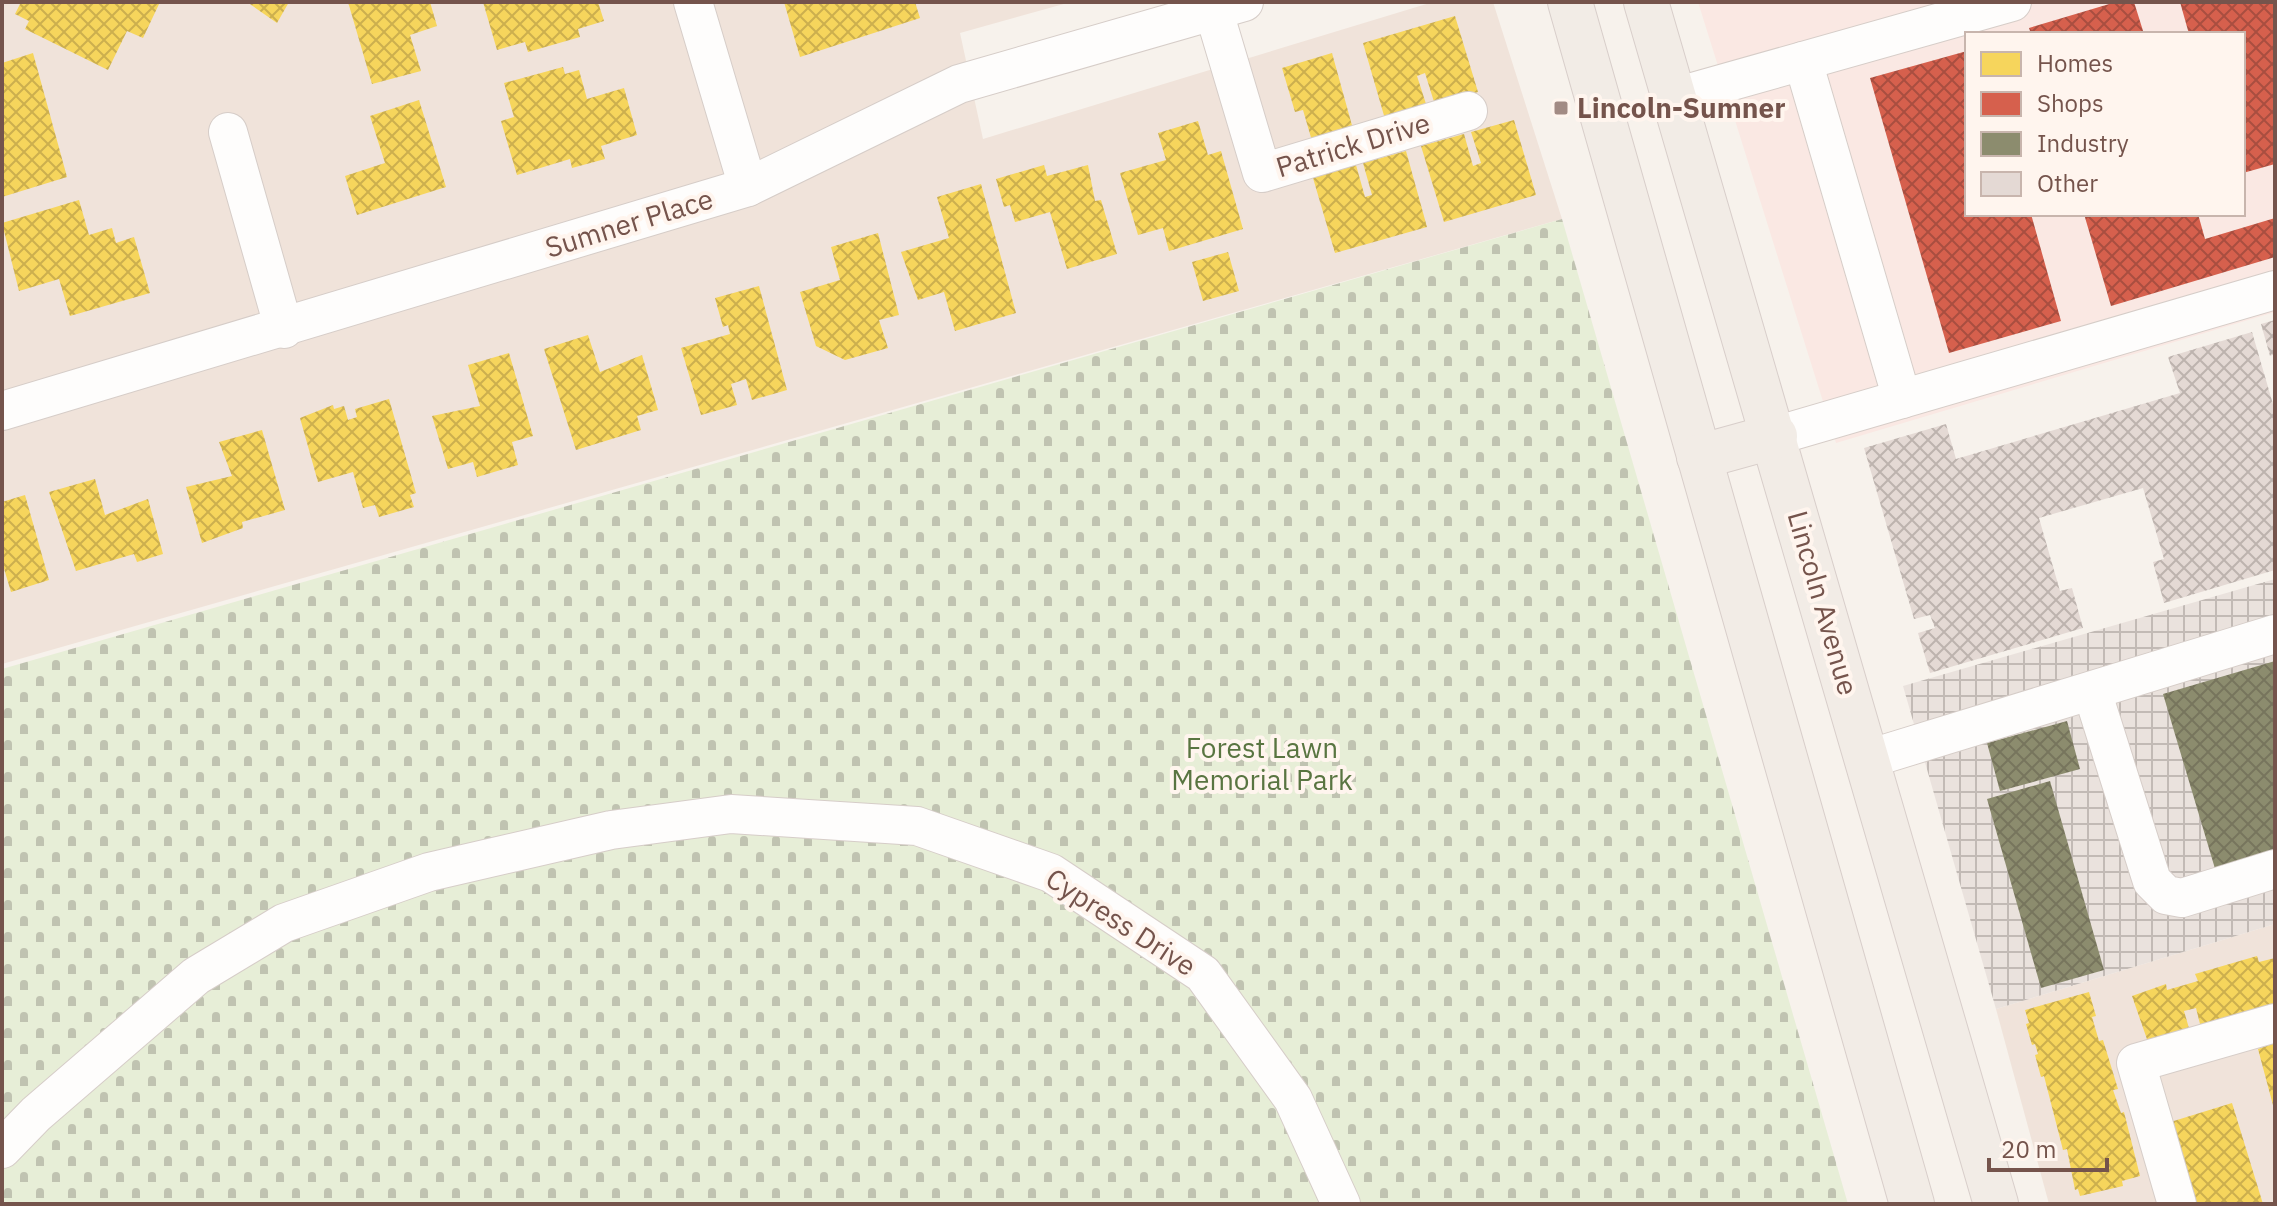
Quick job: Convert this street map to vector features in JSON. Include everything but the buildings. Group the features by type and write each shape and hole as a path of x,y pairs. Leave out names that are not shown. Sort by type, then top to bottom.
{"main road":[{"path":"1570,2 1912,1204"},
{"name":"Lincoln Avenue","path":"1646,2 1775,436 1996,1204"},
{"path":"1699,457 1775,436"}],"street":[{"path":"693,2 748,187"},
{"path":"1675,97 2012,2"},
{"name":"Sumner Place","path":"2,411 284,329 748,187 959,84 1223,5"},
{"name":"Patrick Drive","path":"1223,5 1262,173 1468,111"},
{"path":"1803,61 1902,399"},
{"path":"228,132 284,329"},
{"path":"1775,436 2275,290"},
{"path":"1868,759 2275,634"},
{"path":"2092,691 2152,881 2166,895 2182,898 2275,869"},
{"name":"Cypress Drive","path":"2,1149 36,1114 196,976 284,923 429,872 611,830 731,814 917,826 1051,873 1203,974 1293,1099 1341,1204"},
{"path":"2174,1203 2136,1063 2275,1023"}],"shaded area":[{"path":"2,2 1071,2 960,33 983,139 1433,2 1493,2 1562,219 2,664"},
{"path":"1698,2 2275,2 2275,312 1836,443"},
{"path":"2275,579 2275,924 1996,1009 1903,686"},
{"path":"2275,924 2275,1204 2049,1204 1996,1009"}],"green space":[{"name":"Forest Lawn Memorial Park","path":"1562,219 1848,1204 2,1204 2,669"}],"place":[{"name":"Lincoln-Sumner","path":"1561,108"}]}
